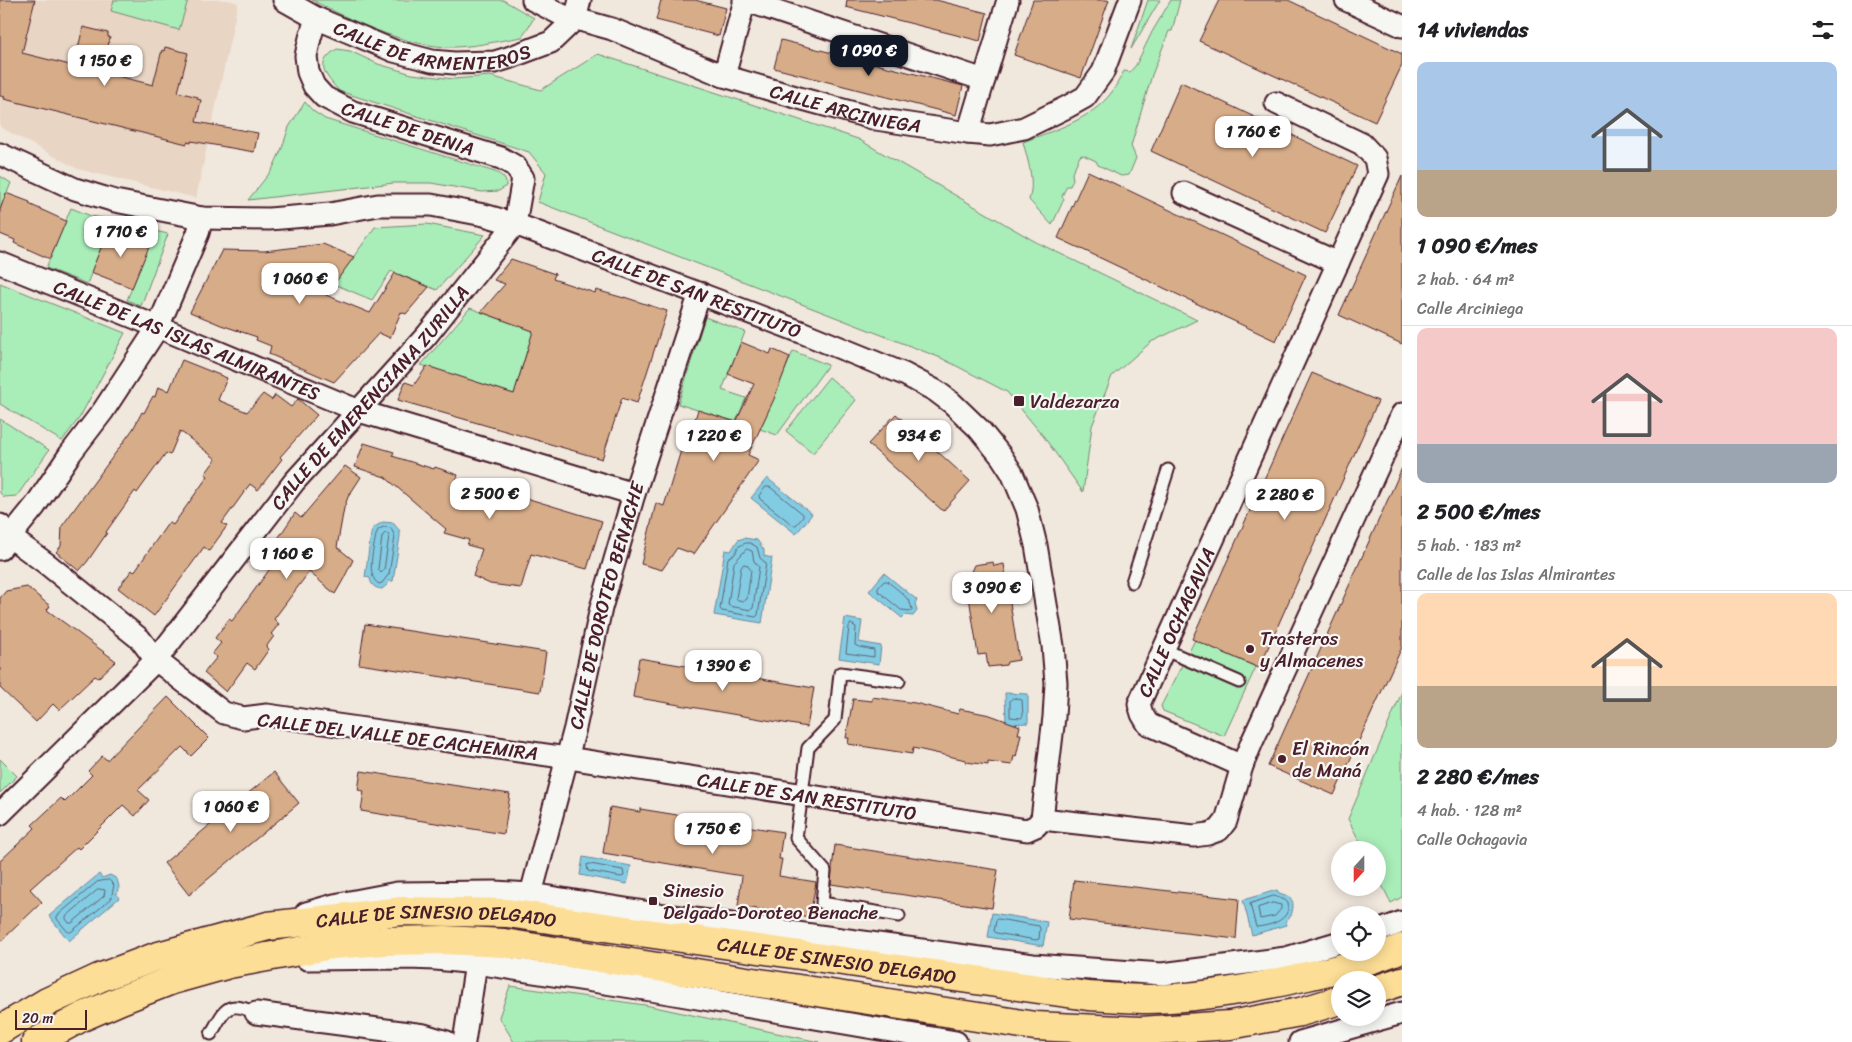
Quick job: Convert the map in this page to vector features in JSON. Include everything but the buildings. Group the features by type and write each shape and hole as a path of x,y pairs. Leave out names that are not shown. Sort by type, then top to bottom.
{"main road":[{"name":"CALLE DE SINESIO DELGADO","path":"0,1030 46,1002 99,978 154,957 268,926 402,911 507,912 1080,995 1150,999 1227,993 1277,983 1345,968 1402,948"},
{"name":"CALLE DE SINESIO DELGADO","path":"36,1042 82,1017 172,980 245,961 332,945 383,941 445,940 504,943 1035,1026 1141,1031 1230,1025 1300,1012 1331,1003"},
{"path":"1386,986 1402,981"}],"street":[{"name":"CALLE DE ARMENTEROS","path":"284,0 316,18 401,53 432,61 454,63 488,62 508,58 551,42 578,9"},
{"name":"CALLE ARCINIEGA","path":"533,0 562,15 578,9 612,29 724,76 876,119 990,135 1024,128 1085,96 1103,72 1130,0"},
{"path":"724,76 745,0 984,80"},
{"path":"968,133 1008,0"},
{"path":"1346,0 1402,26"},
{"name":"CALLE DE DENIA","path":"316,18 306,56 308,72 314,86 324,97 354,112 501,158 515,166 523,178 523,183 518,199 515,224"},
{"name":"CALLE OCHAGAVIA","path":"1242,766 1148,724 1139,704 1378,174 1375,158 1362,144 1276,103"},
{"name":"CALLE DE SAN RESTITUTO","path":"0,154 75,189 115,201 202,218 269,220 330,214 378,205 431,205 484,215 515,224 700,293 904,374 936,391 952,403 979,428 1001,456 1020,491 1031,526 1053,646 1056,682 1055,708 1042,819 1036,826 1027,830 568,758"},
{"path":"1184,193 1338,263"},
{"path":"2,536 36,506 70,454 103,411 158,327 198,233 202,218"},
{"name":"CALLE DE EMERENCIANA ZURILLA","path":"0,814 156,660 294,482 427,335 515,224"},
{"name":"CALLE DE LAS ISLAS ALMIRANTES","path":"0,263 359,411 634,494"},
{"name":"CALLE DE DOROTEO BENACHE","path":"531,894 568,758 601,608 634,494 700,293"},
{"path":"1042,819 1194,836 1219,830 1226,821 1242,766 1402,414"},
{"name":"CALLE DEL VALLE DE CACHEMIRA","path":"2,536 47,564 140,639 156,660 224,713 243,718 267,715 568,758"},
{"name":"CALLE DE SINESIO DELGADO","path":"268,926 334,905 397,893 495,892 531,894 651,913 1033,965 1162,974 1286,958 1331,945"},
{"path":"1386,928 1402,922"},
{"name":"CALLE DE SINESIO DELGADO","path":"245,961 399,958 476,963 652,990 956,1042"},
{"path":"464,1042 476,963"},
{"path":"256,1013 424,1036 447,1042"},
{"path":"1300,1042 1402,1013"}],"lane":[{"path":"1132,582 1168,470"},
{"path":"1163,649 1239,682"},
{"path":"899,681 840,673 835,720 808,748 796,838 825,871 822,903 899,916"},
{"path":"211,1034 225,1010 234,1007 244,1008 256,1013"}],"shaded area":[{"path":"0,0 227,0 238,3 196,198 78,169 0,127"}],"green space":[{"path":"114,0 188,0 179,30 111,11"},
{"path":"312,0 503,0 534,18 522,37 474,45 446,47 429,45 394,36 343,16"},
{"path":"1148,0 1160,0 1131,49"},
{"path":"1171,0 1180,0 1172,31 1169,31 1152,75 1131,146 1136,158 1129,175 1121,176 1098,165 1096,161 1083,155 1080,156 1072,173 1073,180 1070,186 1067,186 1062,196 1064,199 1052,225 1029,200 1031,178 1023,142 1083,117 1103,102 1112,92 1124,71 1130,72 1136,65 1152,32"},
{"path":"337,49 350,51 378,64 412,74 454,79 490,76 541,90 598,54 858,139 1036,242 1197,320 1151,342 1112,376 1092,426 1083,492 1044,437 1007,392 941,358 538,202 546,173 529,152 339,91 324,69 326,59"},
{"path":"305,102 313,111 325,119 495,172 505,179 506,186 499,191 482,192 431,183 394,183 248,200 272,170 289,127"},
{"path":"0,176 11,183 0,210"},
{"path":"71,208 91,216 112,220 87,284 46,268"},
{"path":"427,224 485,235 437,290 391,271 372,300 334,284 375,227"},
{"path":"155,231 168,234 141,306 127,300"},
{"path":"0,283 125,333 80,417 62,441 0,404"},
{"path":"470,308 536,332 527,351 514,394 421,365"},
{"path":"705,317 745,332 722,390 746,398 736,422 678,404"},
{"path":"793,351 828,365 777,435 760,429"},
{"path":"829,377 856,400 813,453 786,431"},
{"path":"0,419 49,450 17,496 4,497 0,493"},
{"path":"1195,640 1256,667 1224,736 1163,711 1161,706"},
{"path":"1402,692 1402,897 1391,903 1386,893 1386,841 1359,841 1348,819"},
{"path":"0,759 17,776 0,793"},
{"path":"510,986 645,1005 819,1042 514,1042 499,1017"}],"water":[{"path":"767,478 812,514 796,534 751,498"},
{"path":"383,522 393,523 400,531 400,536 393,581 389,581 382,589 375,587 370,578 365,577 371,534 373,528"},
{"path":"744,538 757,540 764,550 764,556 772,558 762,623 714,615 725,550 731,551 738,540"},
{"path":"884,573 917,600 915,603 917,611 913,616 905,615 902,618 869,591"},
{"path":"845,618 862,621 859,642 881,646 879,664 839,658"},
{"path":"1005,693 1028,694 1028,723 1006,724"},
{"path":"583,857 631,866 627,884 580,875"},
{"path":"99,874 102,878 110,875 117,879 119,887 116,894 119,898 69,941 49,916"},
{"path":"1277,890 1279,893 1288,896 1293,904 1291,916 1286,920 1286,925 1252,935 1243,900"},
{"path":"992,913 1047,922 1043,946 988,937"}],"place":[{"name":"Valdezarza","path":"1019,401"},
{"name":"Trasteros y Almacenes","path":"1250,649"},
{"name":"El Rincón de Maná","path":"1282,759"},
{"name":"Sinesio Delgado-Doroteo Benache","path":"653,901"}]}
